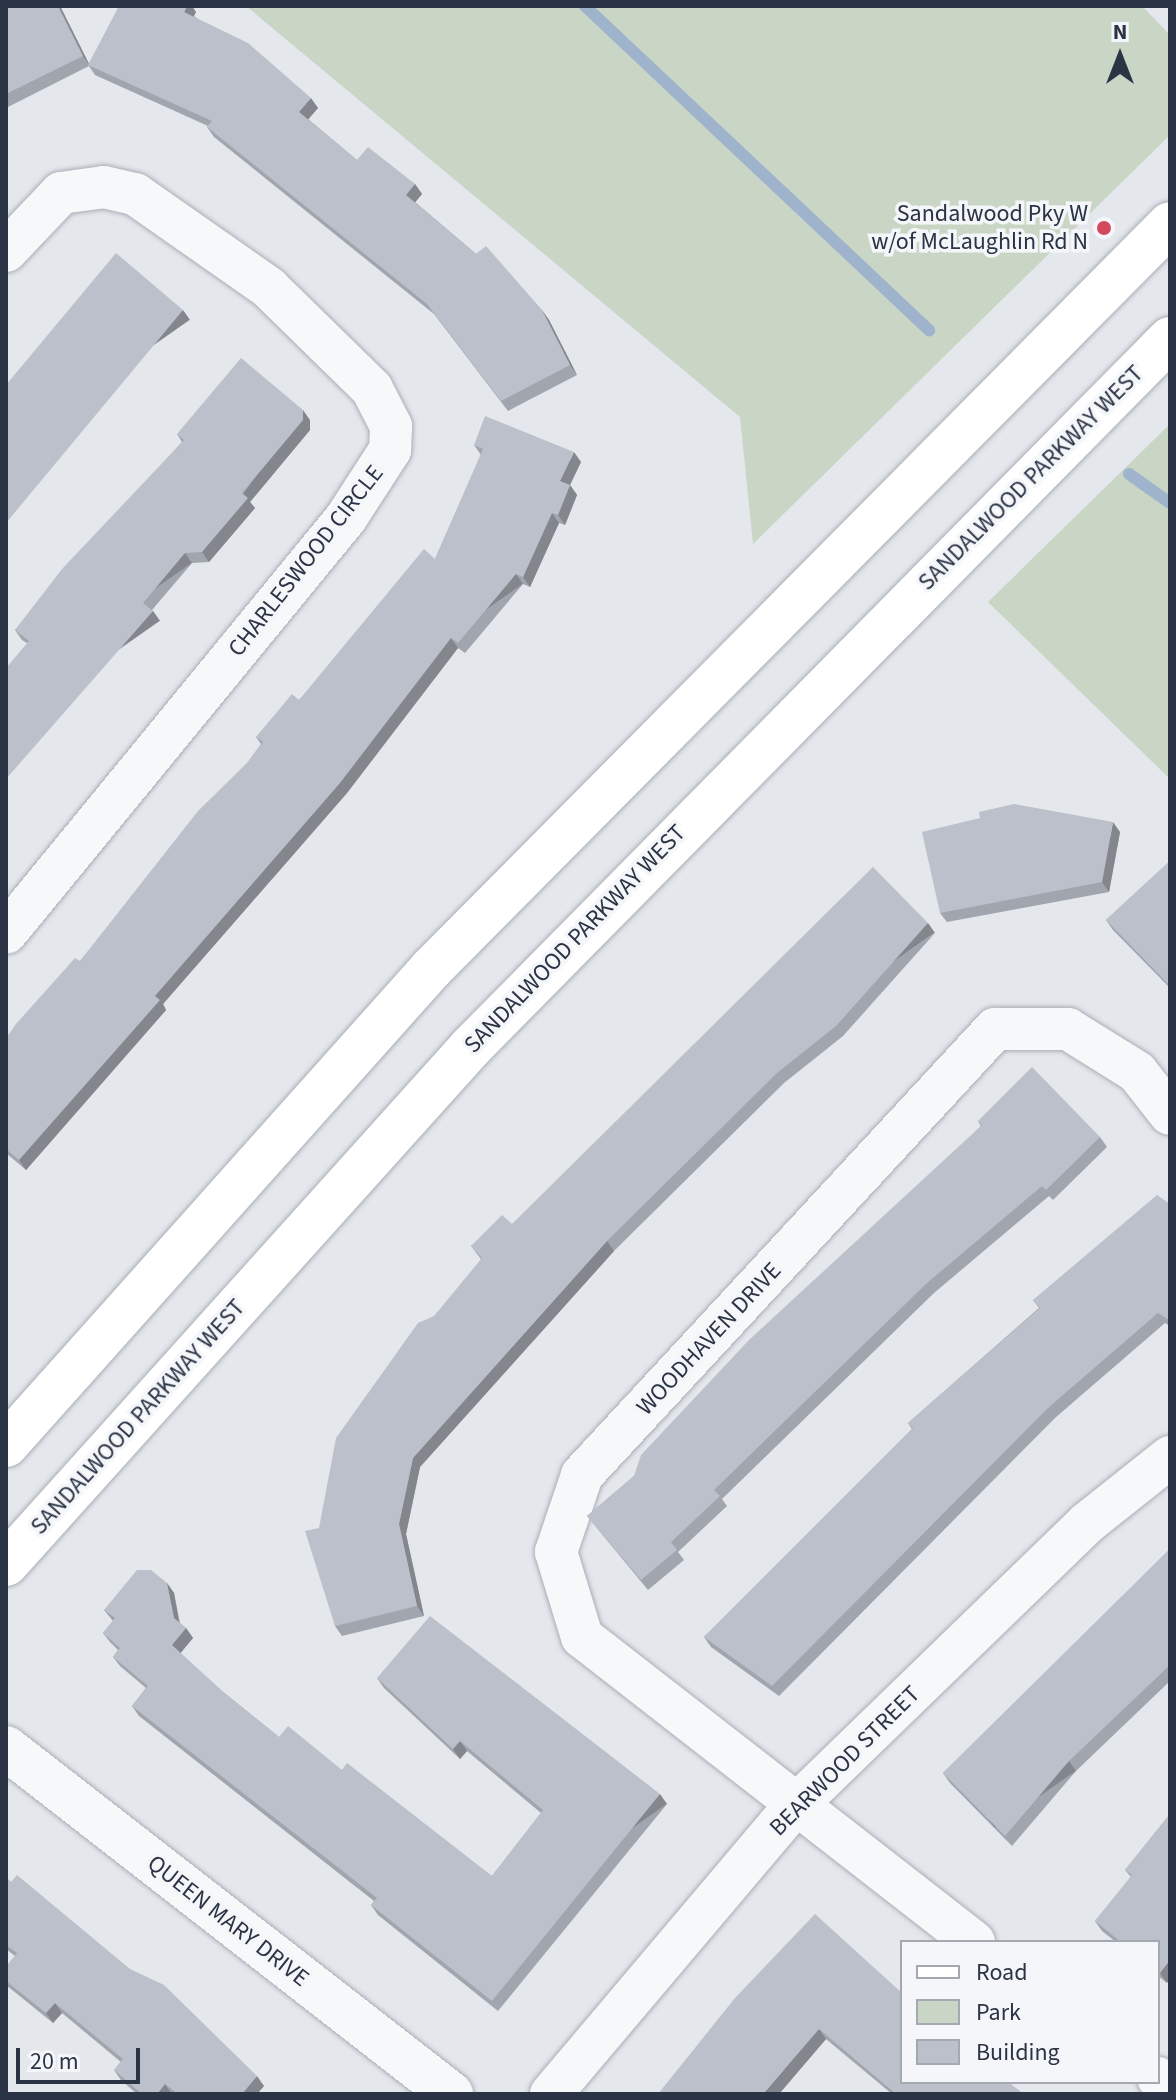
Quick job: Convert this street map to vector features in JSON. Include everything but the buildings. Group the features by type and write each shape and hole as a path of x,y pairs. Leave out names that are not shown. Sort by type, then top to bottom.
{"main road":[{"path":"6,1445 431,969 1170,224"},
{"name":"SANDALWOOD PARKWAY WEST","path":"6,1564 471,1047 1170,339"}],"street":[{"name":"CHARLESWOOD CIRCLE","path":"6,251 61,193 104,187 135,194 269,288 372,389 391,426 390,450 346,518 6,933"},
{"name":"WOODHAVEN DRIVE","path":"971,1940 793,1808 582,1637 556,1552 582,1475 995,1029 1068,1029 1137,1072 1170,1114"},
{"name":"BEARWOOD STREET","path":"551,2094 793,1808 1087,1523 1170,1457"},
{"name":"QUEEN MARY DRIVE","path":"6,1748 451,2094"}],"green space":[{"path":"246,6 1142,6 1170,35 1170,135 753,544 740,417"},
{"path":"1170,424 1170,779 988,602"}],"waterway":[{"path":"585,6 929,330"},
{"path":"1129,474 1170,503"}],"place":[{"name":"Sandalwood Pky W w/of McLaughlin Rd N","path":"1104,228"}]}
